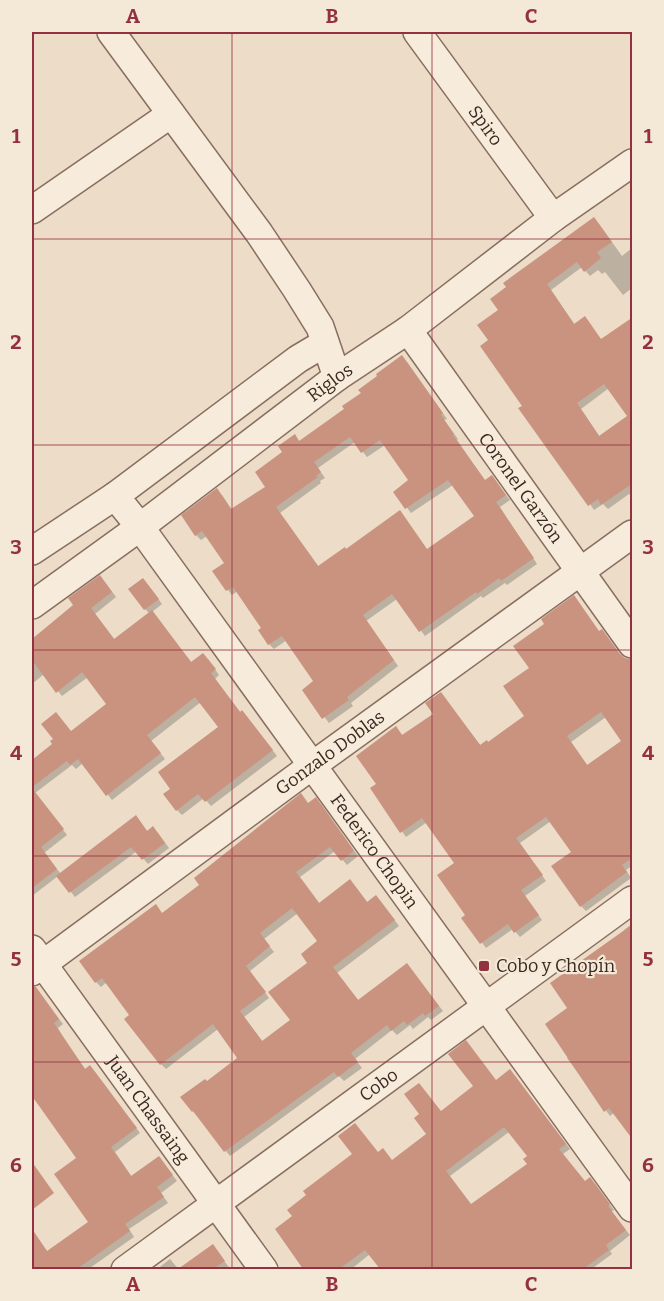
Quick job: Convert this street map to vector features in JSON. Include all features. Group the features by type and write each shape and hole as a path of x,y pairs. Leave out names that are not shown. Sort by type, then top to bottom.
{"street":[{"path":"111,32 278,262 320,327 337,377"},
{"name":"Spiro","path":"417,32 554,218"},
{"path":"32,210 171,114"},
{"name":"Riglos","path":"32,605 140,527 337,377 408,330 554,218 633,163"},
{"name":"Coronel Garzón","path":"408,330 579,572 633,644"},
{"path":"32,551 115,496 298,359 325,343"},
{"name":"Federico Chopin","path":"115,496 140,527 633,1208"},
{"name":"Gonzalo Doblas","path":"35,962 633,534"},
{"name":"Cobo","path":"125,1269 633,900"},
{"name":"Juan Chassaing","path":"35,962 264,1269"}],"building":[{"path":"594,217 612,242 597,252 601,258 584,272 577,262 547,284 574,324 585,316 601,339 633,317 633,483 601,505 598,499 588,506 518,408 522,406 480,346 488,340 477,325 498,310 490,299 506,287 503,283","holes":["604,384 627,416 599,436 577,403"]},
{"path":"402,355 443,413 441,415 453,435 485,480 492,475 506,495 496,502 534,558 501,581 499,578 477,594 476,592 419,632 392,594 363,615 394,660 347,697 349,700 322,719 302,690 313,681 282,636 268,645 258,630 261,628 233,587 226,591 212,571 224,563 202,531 195,536 181,515 217,488 231,509 265,487 255,472 282,452 278,446 295,434 299,441 344,409 342,406 361,393 358,390 377,376 376,374","holes":["350,437 361,453 380,440 408,480 393,492 405,509 448,480 474,516 427,549 400,510 318,566 276,507 318,477 316,476 321,472 314,462"]},
{"path":"100,575 112,592 91,608 114,639 152,610 191,662 203,653 216,669 211,673 240,712 242,710 273,750 205,802 198,794 176,811 163,794 170,789 158,772 218,727 195,697 147,735 161,753 106,796 78,759 70,765 67,761 32,787 32,760 52,744 50,741 53,739 41,724 56,712 71,731 106,704 82,672 56,693 32,660 32,639 73,605 68,598"},
{"path":"143,578 159,599 144,610 128,589"},
{"path":"574,595 599,631 602,629 620,654 633,660 633,857 622,865 627,872 580,907 551,866 571,852 546,817 516,838 543,875 521,890 539,915 514,933 508,924 480,944 461,918 465,915 437,875 454,863 422,818 400,833 370,788 376,784 356,756 396,726 402,735 433,714 425,703 441,692 480,745 487,740 488,742 524,716 503,686 529,668 513,646 544,624 541,619","holes":["601,712 621,741 587,765 567,736"]},
{"path":"32,788 64,829 41,847 57,869 32,888"},
{"path":"301,793 308,803 316,797 354,851 341,861 330,847 296,872 319,903 350,879 367,902 376,895 395,920 333,967 358,1000 407,963 439,1006 425,1016 423,1013 407,1025 404,1021 391,1031 387,1025 351,1053 358,1062 338,1077 334,1072 224,1152 180,1097 205,1079 207,1081 237,1058 213,1024 160,1065 124,1019 129,1015 102,978 95,983 79,961 156,904 162,913 199,885 194,878","holes":["292,908 317,941 301,954 307,963 268,992 290,1020 262,1041 240,1011 266,992 246,966 270,946 260,933"]},
{"path":"136,815 147,831 153,826 165,843 142,860 131,847 69,893 56,876"},
{"path":"633,924 633,1140 609,1108 604,1112 545,1024 567,1008 550,983"},
{"path":"32,987 36,987 59,1019 54,1023 85,1069 90,1065 137,1128 111,1147 131,1176 159,1156 173,1175 157,1187 164,1197 125,1224 130,1231 77,1269 32,1269 32,1229 47,1251 88,1222 54,1174 76,1158 32,1096"},
{"path":"466,1040 496,1080 510,1069 566,1144 559,1149 585,1181 590,1177 626,1230 606,1245 609,1250 583,1269 380,1269 365,1250 339,1269 303,1269 275,1229 292,1216 287,1210 306,1195 303,1191 352,1154 338,1136 355,1123 378,1152 383,1148 392,1160 426,1134 414,1118 419,1114 404,1094 419,1083 441,1111 473,1086 448,1054","holes":["504,1127 527,1156 523,1159 527,1164 471,1204 446,1171"]},
{"path":"32,1162 54,1193 32,1210"},
{"path":"213,1244 225,1261 213,1269 178,1269"}],"place":[{"name":"Cobo y Chopín","path":"484,966"}]}
